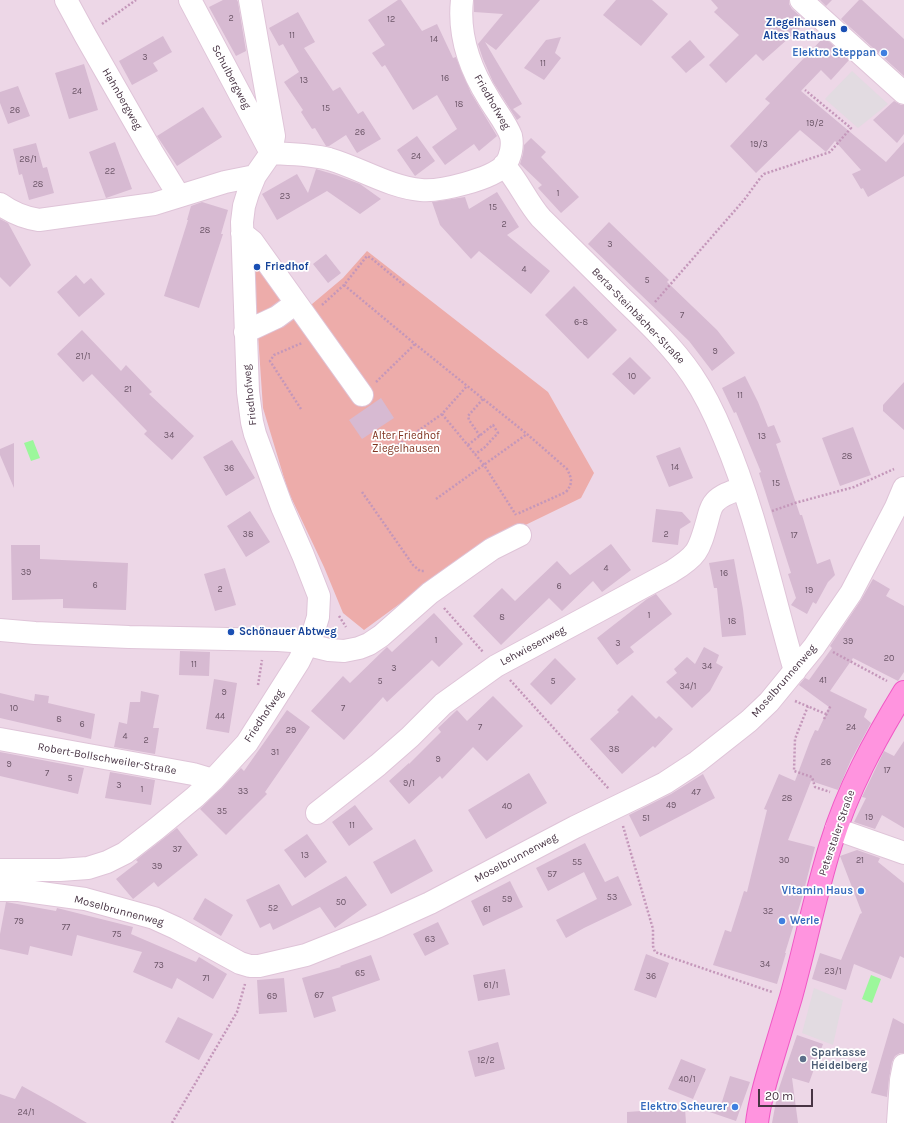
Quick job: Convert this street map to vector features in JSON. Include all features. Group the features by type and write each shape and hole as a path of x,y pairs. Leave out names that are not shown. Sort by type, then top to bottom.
{"main road":[{"name":"Peterstaler Straße","path":"757,1123 758,1110 803,953 822,875 836,829 848,798 897,687"}],"street":[{"name":"Hahnbergweg","path":"66,0 84,35 179,196"},
{"name":"Schulbergweg","path":"190,0 271,153"},
{"path":"250,0 274,129 271,153 321,157 336,161 397,184 421,190 457,185 487,175 504,166"},
{"name":"Friedhofweg","path":"462,0 462,31 472,68 511,136 511,153 504,166"},
{"path":"802,0 904,93"},
{"name":"Friedhofweg","path":"0,870 60,870 88,868 107,862 124,853 156,829 213,780 247,743 279,694 314,630 318,617 320,596 282,506 255,434 248,392 242,233 244,206 255,176 271,153"},
{"name":"Berta-Steinbächer-Straße","path":"504,166 513,176 530,205 541,218 641,316 680,359 701,389 732,456 743,488 772,582 796,671"},
{"path":"0,204 22,216 39,220 143,206 226,182 255,176"},
{"path":"242,233 252,241 362,395"},
{"path":"245,332 277,317 307,318"},
{"name":"Moselbrunnenweg","path":"0,890 19,890 85,899 154,918 176,928 240,963 250,966 264,965 306,955 379,926 430,903 615,801 665,783 697,762 749,721 796,671 817,644 851,593 896,507 902,478"},
{"name":"Lehwiesenweg","path":"317,813 378,765 410,737 443,704 496,666 684,564 694,555 702,543 711,509 715,502 725,495 743,488"},
{"path":"0,630 129,637 230,640 265,639 292,641 329,650 344,651 359,648 369,644 381,636 430,593 492,549 515,522"},
{"name":"Robert-Bollschweiler-Straße","path":"0,739 193,774 213,780"},
{"path":"836,829 904,853"},
{"path":"898,1123 901,1080 904,1065"}],"path":[{"path":"98,25 136,0"},
{"path":"641,316 672,284 744,200 760,177 764,174 830,152 851,128 805,90"},
{"path":"301,409 270,361 274,355 300,344 307,318 344,285 368,256 405,286"},
{"path":"344,285 568,469 571,477 571,485 566,492 515,522 484,465 442,414"},
{"path":"362,395 415,344"},
{"path":"398,445 442,414 467,386"},
{"path":"480,436 469,420 468,416 483,399"},
{"path":"468,445 493,425 498,433 484,448 475,454"},
{"path":"436,499 527,434"},
{"path":"769,512 854,487 894,469 902,478"},
{"path":"362,492 412,565 424,572 429,568"},
{"path":"442,607 488,657"},
{"path":"258,685 265,639"},
{"path":"817,644 897,687"},
{"path":"509,680 615,801 653,929 653,946 655,952 778,994"},
{"path":"776,694 826,714"},
{"path":"824,719 831,705"},
{"path":"808,706 795,740 794,770 812,777 815,787 848,798"},
{"path":"172,1123 237,1012 250,966"}],"shaded area":[{"path":"0,0 904,0 904,1123 0,1123"},
{"path":"852,71 888,104 858,128 825,99"},
{"path":"33,440 40,458 31,461 24,443"},
{"path":"871,975 881,979 872,1003 862,999"},
{"path":"814,988 843,1000 833,1045 802,1033"}],"green space":[{"name":"Alter Friedhof Ziegelhausen","path":"252,247 299,315 343,278 367,251 548,392 594,473 581,498 478,548 364,630 343,613 324,567 288,491 263,408"}],"building":[{"path":"223,0 237,0 238,2 246,51 236,56 209,7"},
{"path":"398,0 401,0 422,31 437,24 453,58 456,57 471,93 497,136 479,151 474,144 445,165 432,147 457,129 437,95 413,110 385,65 382,67 372,53 385,45 368,20"},
{"path":"474,0 540,0 496,50 485,42 522,104 513,109 521,117 517,120 493,82 478,44 503,14 474,12"},
{"path":"616,0 652,0 668,14 641,46 603,15"},
{"path":"711,0 789,0 789,4 792,9 807,22 763,61 756,54 726,83 709,65 739,35 714,12 718,8"},
{"path":"820,0 832,0 826,6"},
{"path":"859,0 862,0 904,39 904,76 841,19"},
{"path":"298,12 315,42 304,48 333,91 340,87 358,114 363,111 381,139 357,153 346,135 329,146 326,146 315,128 312,129 301,112 303,110 284,82 299,72 283,44 279,46 269,28"},
{"path":"163,36 172,52 153,63 158,71 132,85 119,61"},
{"path":"561,37 555,53 561,58 544,80 524,68 546,40"},
{"path":"824,37 849,60 831,80 821,70 801,91 886,162 904,142 904,176 868,197 852,174 861,170 835,141 826,152 800,130 756,173 730,146 770,103 765,99"},
{"path":"690,40 705,57 686,73 671,57"},
{"path":"84,64 98,110 69,119 55,73"},
{"path":"18,86 30,116 8,124 0,103 0,92"},
{"path":"894,101 904,105 904,134 897,143 873,120"},
{"path":"203,107 222,137 177,166 157,136"},
{"path":"417,136 435,161 415,176 397,150"},
{"path":"531,138 546,152 541,157 579,197 561,213 538,188 542,185 520,164 524,145"},
{"path":"115,142 132,189 106,198 89,152"},
{"path":"36,143 43,168 47,167 54,193 29,200 22,174 19,175 13,149"},
{"path":"316,169 360,184 381,199 360,214 327,191 277,220 262,194 297,174 308,193"},
{"path":"497,192 519,227 507,235 550,271 531,294 479,251 471,259 440,225 432,202 465,197 469,209"},
{"path":"202,202 228,210 221,234 223,234 199,308 164,296 191,206"},
{"path":"0,219 8,223 31,265 10,287 0,277"},
{"path":"609,222 669,280 667,282 717,330 735,353 712,371 689,341 588,244"},
{"path":"326,254 341,273 328,283 313,264"},
{"path":"76,275 84,284 91,278 105,294 79,317 57,292"},
{"path":"574,286 617,330 588,359 545,315"},
{"path":"82,330 121,371 126,365 152,392 149,394 194,436 172,460 144,434 147,431 92,374 83,382 57,354"},
{"path":"630,357 651,378 634,395 612,374"},
{"path":"745,376 768,427 774,425 781,442 776,444 800,515 802,515 817,564 830,559 835,575 828,582 816,604 813,602 807,614 791,605 796,598 788,574 791,573 759,473 761,472 736,412 734,413 722,388"},
{"path":"904,382 904,430 883,411 883,405"},
{"path":"381,398 394,418 362,439 349,420"},
{"path":"853,427 871,475 840,486 822,438"},
{"path":"232,440 255,478 226,496 203,457"},
{"path":"14,443 14,488 0,455 0,449"},
{"path":"680,447 693,478 669,487 656,456"},
{"path":"656,509 682,512 691,522 680,529 678,545 652,542"},
{"path":"250,511 270,542 246,557 227,526"},
{"path":"611,544 631,570 602,592 593,581 562,611 549,598 501,645 473,616 502,588 515,601 557,561 570,575"},
{"path":"11,545 40,545 40,559 128,563 126,610 63,608 63,599 12,600"},
{"path":"734,559 746,635 722,637 717,588 714,588 709,563"},
{"path":"225,568 236,605 215,611 204,574"},
{"path":"873,579 890,589 886,596 904,606 904,672 898,681 853,658 830,691 867,709 864,717 871,723 851,760 838,790 811,781 788,840 815,847 777,984 713,965 725,930 731,932 744,891 747,892 767,810 764,809 779,774 795,781 815,730 818,731 829,707 799,685 805,678 809,680 832,648 830,646 861,600"},
{"path":"656,594 672,614 630,647 634,652 617,665 597,638 647,599"},
{"path":"434,613 463,644 439,667 432,660 387,702 383,697 344,740 311,711 343,676 350,683 387,647 392,652"},
{"path":"704,647 719,655 716,663 723,667 710,691 692,708 666,682 677,673 674,669 687,657 695,664"},
{"path":"180,651 210,652 209,676 179,675"},
{"path":"555,658 576,679 551,705 530,684"},
{"path":"214,679 237,683 229,733 206,729"},
{"path":"141,691 159,695 153,728 159,728 155,754 114,747 119,722 127,724 130,702 140,702"},
{"path":"0,693 34,701 35,694 49,696 48,703 95,714 91,739 0,718"},
{"path":"632,695 656,719 659,716 673,729 655,748 653,746 622,774 590,739 619,712 617,710"},
{"path":"493,696 523,726 487,761 473,747 442,779 440,776 409,804 389,781 409,764 441,732 438,728 457,710 467,721"},
{"path":"287,710 310,727 265,792 267,794 226,835 200,809 241,768 244,771"},
{"path":"904,741 904,828 882,815 875,829 854,822 866,798 862,797 884,751 894,756"},
{"path":"0,752 84,768 78,794 0,776"},
{"path":"110,772 155,780 151,805 105,798"},
{"path":"529,773 547,803 486,839 468,810"},
{"path":"703,774 715,798 640,837 629,815 671,794"},
{"path":"355,805 373,829 349,846 332,822"},
{"path":"177,828 198,855 158,887 154,882 133,899 116,879 138,862 136,860"},
{"path":"307,834 327,862 305,878 284,850"},
{"path":"415,839 433,871 391,894 373,862"},
{"path":"585,843 605,882 618,876 632,905 566,938 556,920 597,899 584,872 548,891 536,868"},
{"path":"857,850 880,858 878,862 904,883 904,958 900,956 891,979 854,964 846,990 812,979 820,953 841,960 860,914 862,913 840,856"},
{"path":"346,876 367,905 335,928 320,907 273,930 270,923 260,928 246,900 279,884 292,906"},
{"path":"510,881 523,907 483,926 471,901"},
{"path":"205,898 233,915 221,936 193,919"},
{"path":"6,902 56,911 57,908 133,927 131,934 196,962 199,957 227,974 213,999 177,978 172,989 133,972 142,952 77,935 72,956 30,946 28,955 0,949 0,934"},
{"path":"438,922 449,944 425,956 413,934"},
{"path":"646,954 669,963 656,998 634,990"},
{"path":"371,955 380,980 332,997 336,1011 314,1018 302,978 341,967 340,966"},
{"path":"505,969 510,995 478,1001 473,975"},
{"path":"284,978 287,1012 259,1014 257,980"},
{"path":"178,1017 213,1034 199,1060 165,1042"},
{"path":"893,1018 904,1024 904,1053 900,1053 895,1056 892,1062 887,1097 871,1093"},
{"path":"797,1035 823,1044 809,1083 792,1078 798,1123 772,1123 778,1091"},
{"path":"498,1042 505,1069 475,1077 468,1051"},
{"path":"681,1059 706,1069 693,1099 668,1089"},
{"path":"730,1076 750,1082 736,1121 695,1107 721,1105"},
{"path":"22,1086 87,1123 0,1123 0,1094 15,1099"},
{"path":"685,1108 686,1123 627,1123 627,1112"}],"place":[{"name":"Ziegelhausen Altes Rathaus","path":"844,29"},
{"name":"Elektro Steppan","path":"884,53"},
{"name":"Friedhof","path":"257,267"},
{"name":"Schönauer Abtweg","path":"231,632"},
{"name":"Vitamin Haus","path":"861,891"},
{"name":"Werle","path":"782,921"},
{"name":"Sparkasse Heidelberg","path":"803,1059"},
{"name":"Elektro Scheurer","path":"735,1107"}]}
